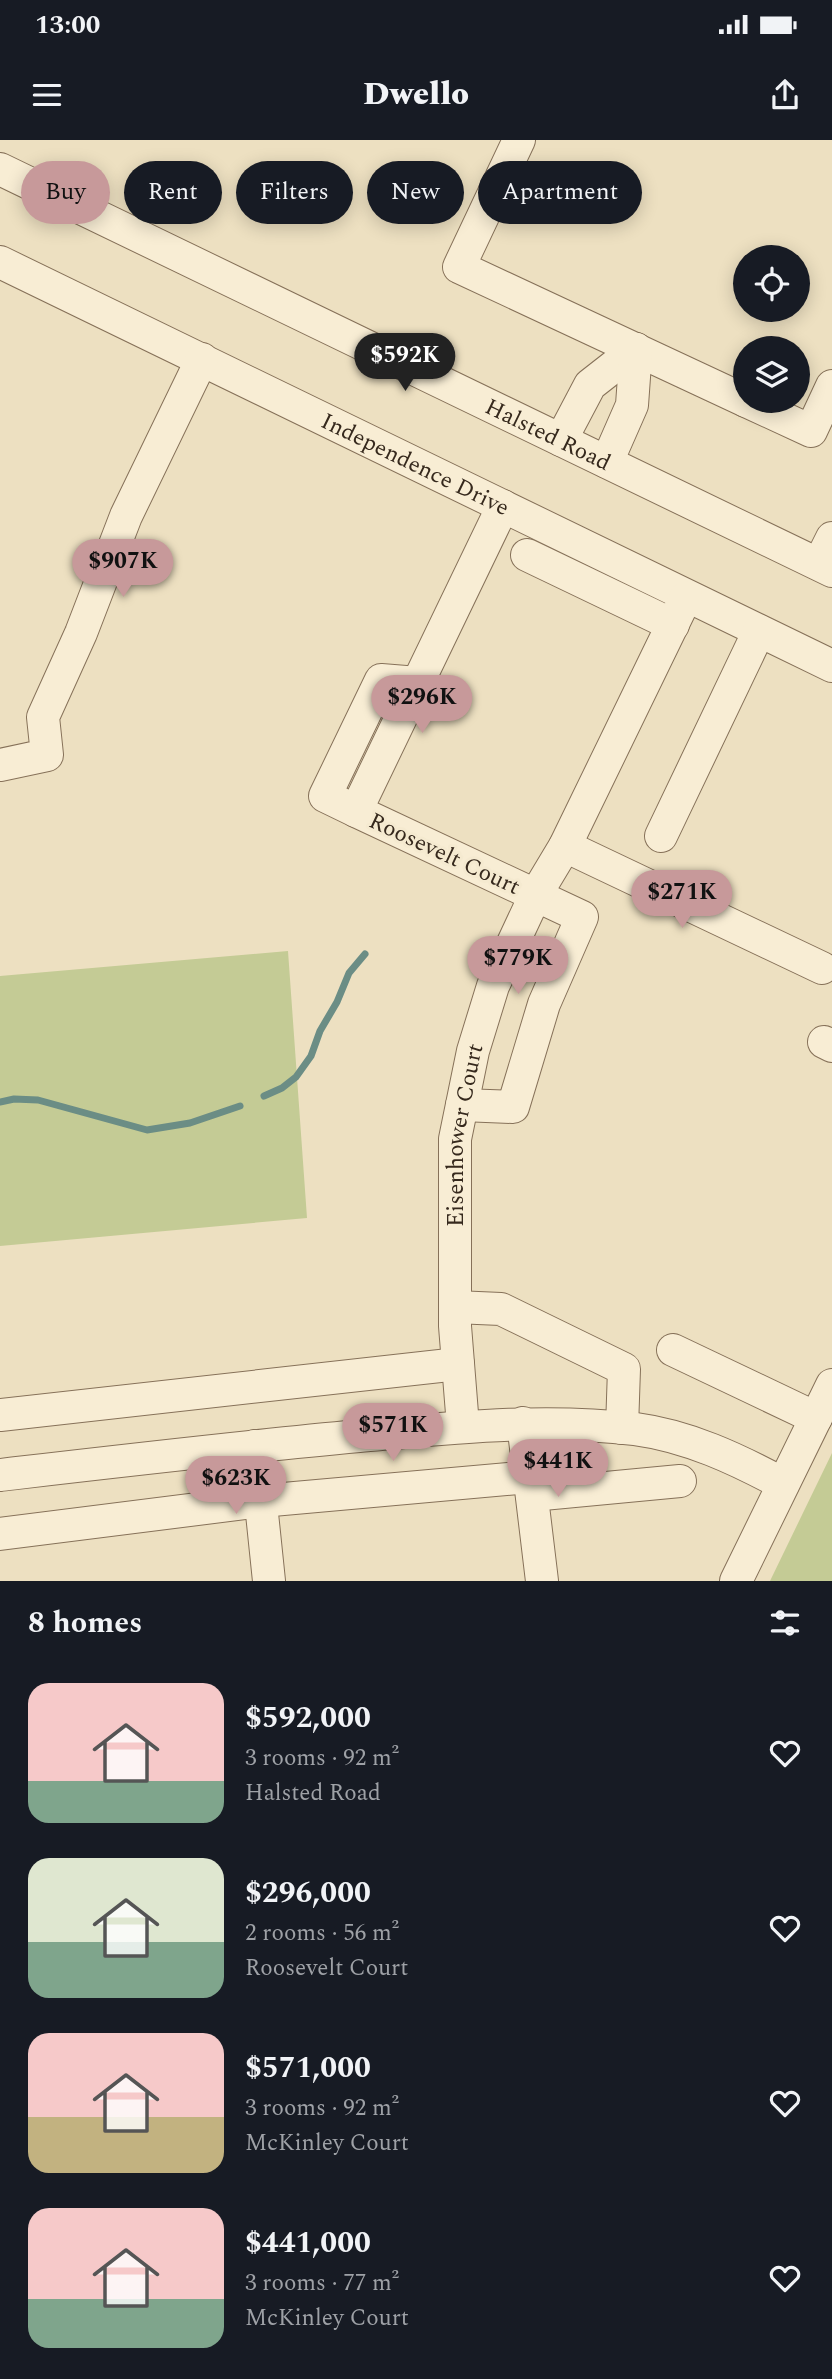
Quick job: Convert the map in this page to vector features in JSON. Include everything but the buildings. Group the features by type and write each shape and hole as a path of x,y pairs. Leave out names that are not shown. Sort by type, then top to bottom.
{"street":[{"path":"519,140 459,267 733,395"},
{"name":"Halsted Road","path":"0,169 607,462 828,558"},
{"name":"Independence Drive","path":"0,262 832,666"},
{"path":"561,440 590,385 636,349"},
{"path":"607,462 632,405 636,349"},
{"path":"0,765 47,755 43,717 82,633 126,516 202,359"},
{"path":"772,413 811,431 832,386"},
{"name":"Roosevelt Court","path":"462,1105 513,1107 544,1004 582,917 356,811 503,506"},
{"path":"527,555 673,625"},
{"name":"Eisenhower Court","path":"463,1426 455,1307 455,1139 473,1051 493,986 535,896 565,846 686,597"},
{"path":"661,836 759,631"},
{"path":"565,846 822,968"},
{"path":"455,1307 501,1309 624,1368 622,1429"},
{"path":"673,1350 816,1418"},
{"path":"0,1415 458,1363"},
{"path":"736,1581 832,1385"},
{"path":"523,1423 542,1581"},
{"path":"0,1475 255,1446 463,1426 523,1423 636,1429 693,1442 752,1467 783,1484"},
{"path":"255,1446 269,1581"},
{"path":"0,1534 261,1501 530,1486 680,1481"}],"green space":[{"path":"288,951 307,1218 0,1246 0,976"},
{"path":"832,1453 832,1581 770,1581"}],"waterway":[{"path":"264,1096 282,1088 296,1077 311,1056 320,1031 337,1002 349,973 365,954"},
{"path":"0,1102 14,1099 38,1100 147,1130 190,1123 240,1106"}]}
